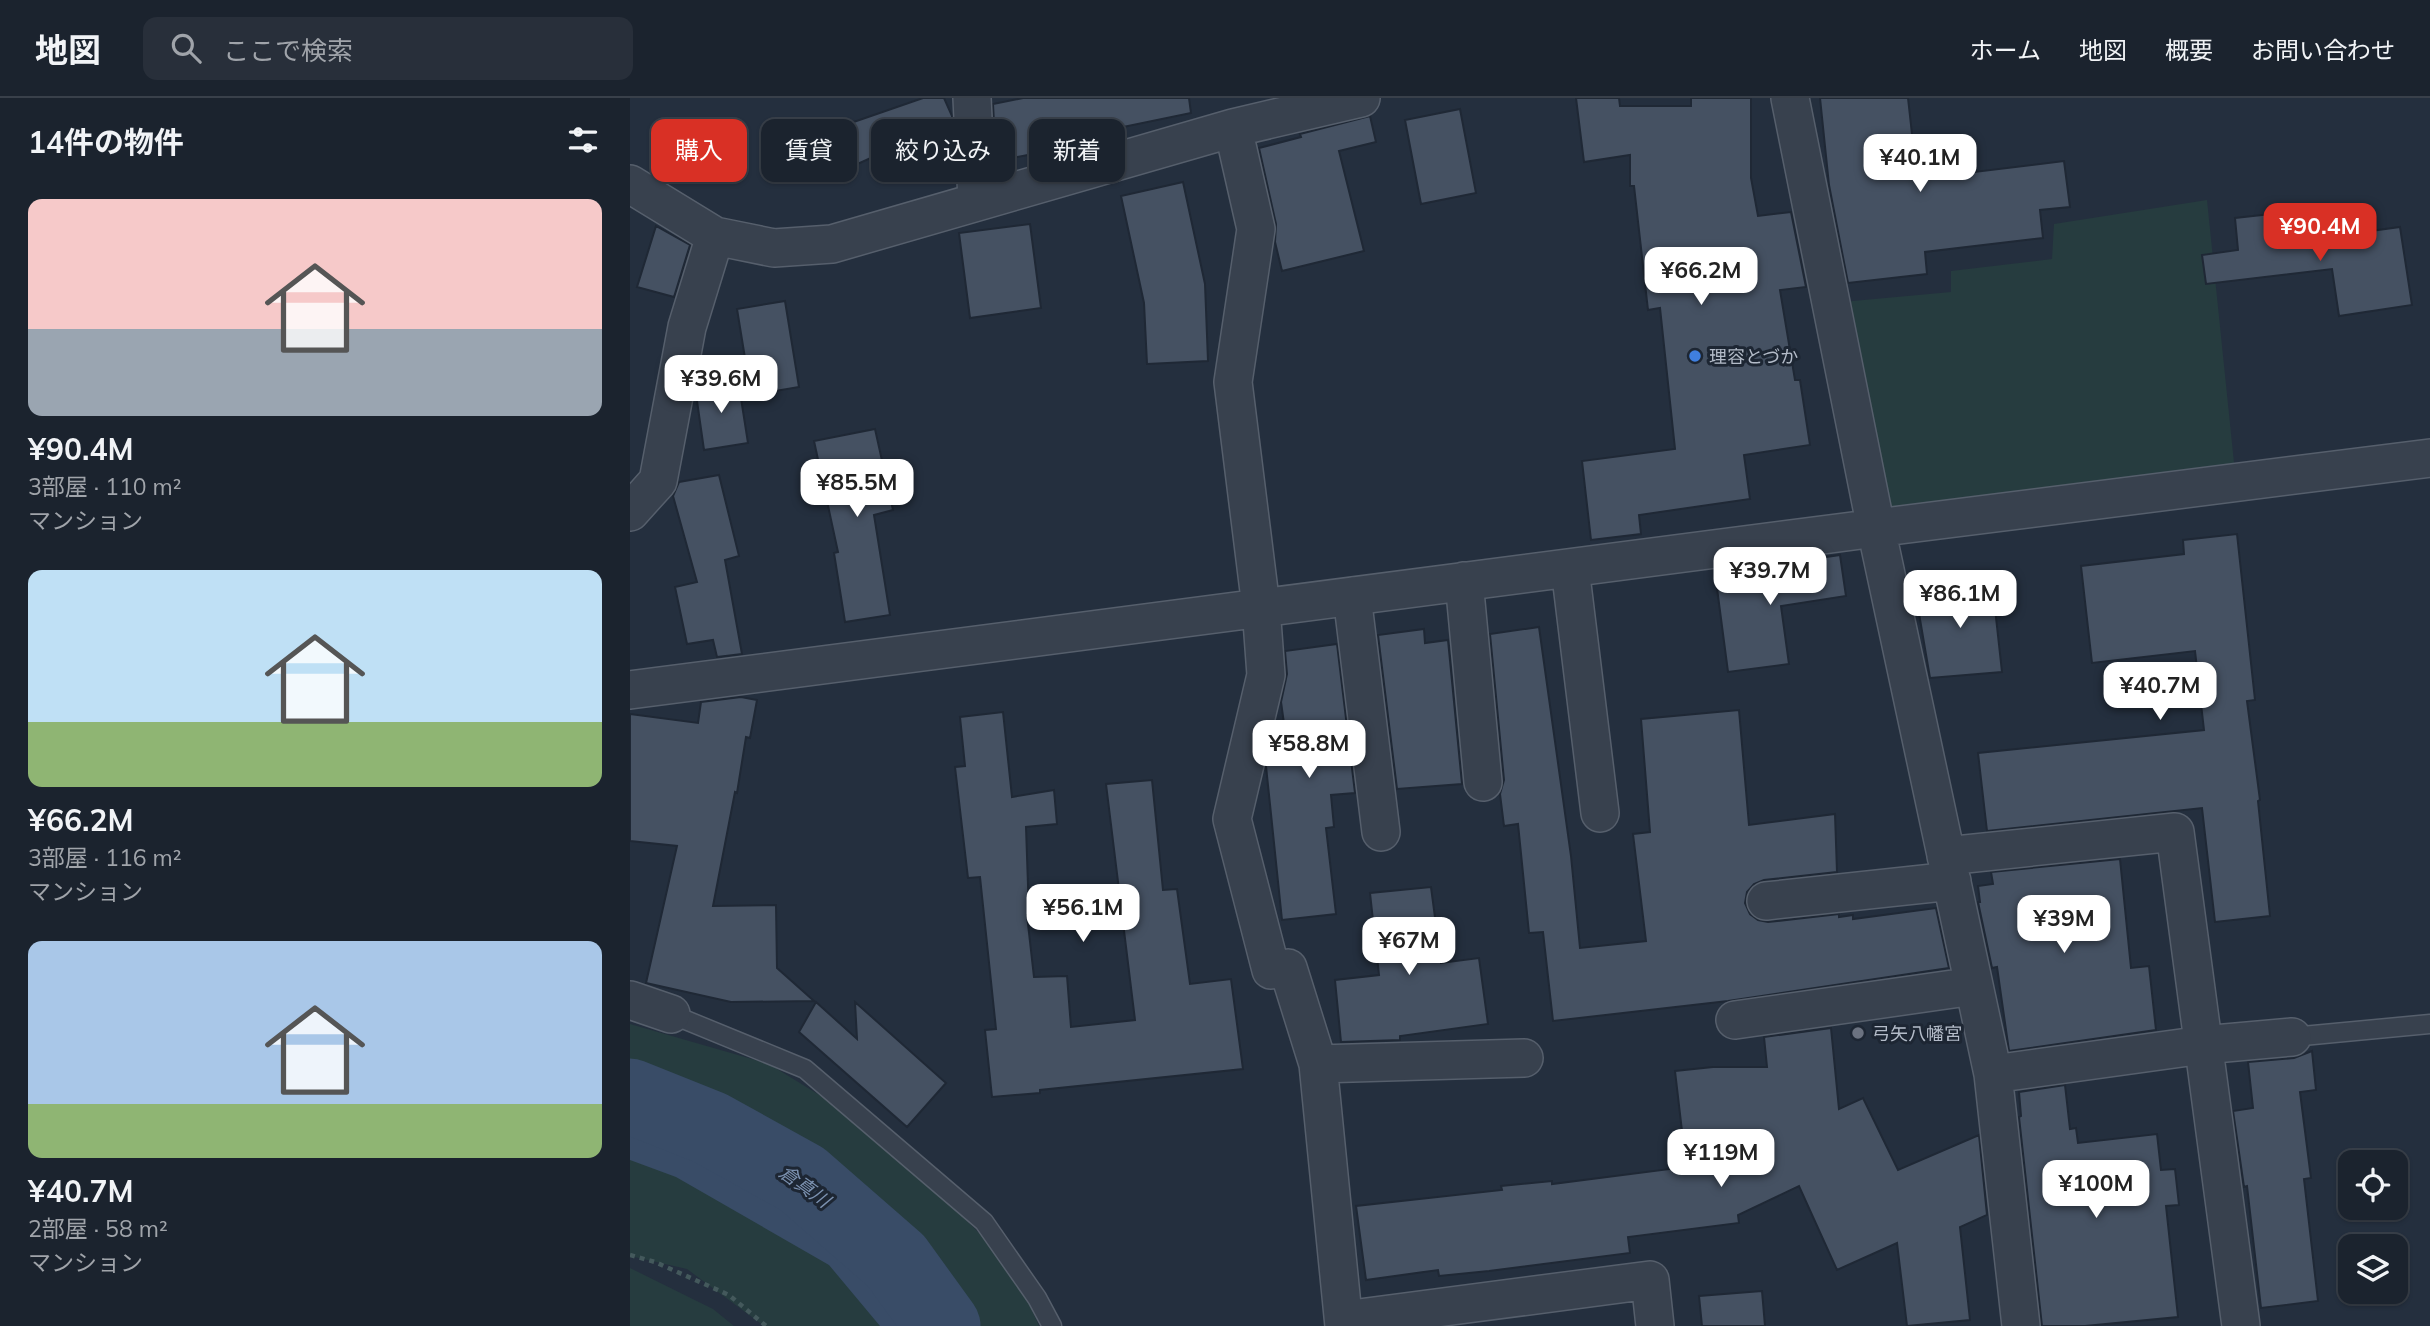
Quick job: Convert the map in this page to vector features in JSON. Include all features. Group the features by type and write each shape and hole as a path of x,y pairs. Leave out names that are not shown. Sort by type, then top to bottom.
{"street":[{"path":"972,98 977,200"},
{"path":"630,184 715,236 774,248 832,244 1233,128 1361,98"},
{"path":"1790,98 1876,528 1993,1074 2021,1326"},
{"path":"1233,128 1256,229 1233,382 1261,607 1266,675 1232,818 1271,970 1288,968 1318,1064 1344,1323 1650,1280 1655,1326"},
{"path":"630,512 659,481 687,327 715,236"},
{"path":"630,690 2430,458"},
{"path":"1570,568 1600,813"},
{"path":"1464,581 1483,782"},
{"path":"1352,596 1381,832"},
{"path":"1766,901 2175,832 2241,1326"},
{"path":"1735,1020 1974,986"},
{"path":"630,1000 671,1014"},
{"path":"1993,1074 2203,1045 2292,1037"},
{"path":"1318,1064 1524,1058"}],"lane":[{"path":"671,1014 805,1069 984,1222 1037,1298 1052,1326"},
{"path":"2292,1037 2430,1024"}],"path":[{"path":"630,1255 655,1262 729,1295 766,1326"}],"green space":[{"path":"2207,200 2236,482 1876,528 1831,303 1951,292 1951,271 2052,259 2054,224"},
{"path":"630,1024 769,1064 876,1130 1012,1266 1039,1326 764,1326 687,1269 630,1256"},
{"path":"630,1268 713,1309 734,1326 630,1326"}],"water":[{"path":"630,1090 815,1173 955,1326 880,1326 829,1265 676,1177 630,1160"}],"building":[{"path":"923,98 944,98 952,119 871,119 871,158 857,164 857,121"},
{"path":"1023,98 1189,98 1191,113 1125,127 1125,119 1029,119 1029,155 1015,157 1015,119 994,119 993,104"},
{"path":"1576,98 1619,98 1620,106 1691,106 1691,98 1751,98 1751,178 1758,216 1791,212 1806,287 1780,290 1795,380 1800,380 1810,445 1744,455 1750,499 1639,515 1641,534 1591,540 1582,461 1675,449 1660,308 1648,310 1634,186 1630,186 1630,155 1584,162"},
{"path":"1820,98 1908,98 1917,179 2064,161 2070,207 2040,210 2043,238 1925,252 1927,274 1848,283 1829,185"},
{"path":"1460,109 1476,193 1421,204 1405,120"},
{"path":"1370,116 1376,142 1339,151 1364,251 1282,271 1275,242 1276,224 1259,148"},
{"path":"1183,182 1205,284 1208,361 1147,364 1144,303 1121,196"},
{"path":"2280,213 2284,243 2400,227 2412,305 2339,316 2332,269 2206,284 2202,255 2238,250 2235,218"},
{"path":"1030,224 1041,308 970,318 959,233"},
{"path":"656,226 690,245 674,297 637,287"},
{"path":"785,301 799,387 751,395 737,309"},
{"path":"738,379 748,443 704,450 697,385"},
{"path":"875,429 893,510 874,515 890,615 845,622 834,553 838,552 814,441"},
{"path":"719,475 739,556 725,560 742,654 717,657 713,640 687,644 675,587 697,582 673,496 679,482"},
{"path":"2237,534 2255,700 2247,701 2260,800 2270,916 2215,922 2202,808 1987,831 1978,753 2204,730 2195,651 2092,663 2081,566 2184,554 2183,540"},
{"path":"1840,555 1846,596 1781,606 1789,664 1728,672 1715,573"},
{"path":"1992,581 2002,672 1930,678 1915,590"},
{"path":"1539,627 1571,856 1580,948 1646,941 1633,834 1650,832 1641,719 1739,710 1749,825 1835,814 1837,872 1764,880 1754,884 1747,892 1745,903 1750,914 1758,920 1768,922 1839,914 1839,917 1853,915 1853,919 1936,908 1949,968 1728,1001 1553,1021 1543,932 1529,933 1518,824 1504,826 1500,794 1504,780 1490,634"},
{"path":"1424,629 1425,643 1448,640 1462,784 1397,789 1378,635"},
{"path":"1337,644 1355,793 1331,795 1334,827 1326,828 1336,914 1282,920 1266,766 1271,746 1287,745 1281,702 1287,674 1285,651"},
{"path":"741,697 757,700 750,738 746,737 713,906 776,905 777,968 814,1001 731,1002 646,983 677,846 630,841 630,714 698,723 701,702"},
{"path":"1003,712 1012,797 1054,790 1057,824 1026,827 1027,915 1034,977 1067,976 1071,1027 1135,1020 1106,784 1152,780 1163,890 1177,889 1190,984 1231,979 1243,1069 992,1097 985,1030 996,1029 980,877 968,878 955,767 965,766 960,717"},
{"path":"2120,859 2131,968 2149,966 2156,1030 2009,1051 1997,967 1992,968 1978,902 1978,886 1993,884 1991,872"},
{"path":"1431,887 1441,963 1479,958 1488,1024 1400,1036 1400,1040 1341,1042 1335,980 1379,975 1370,893"},
{"path":"816,1002 857,1039 855,1002 946,1083 907,1127 799,1032"},
{"path":"1831,1028 1839,1109 1863,1098 1898,1170 1979,1135 1987,1215 1960,1227 1970,1320 1907,1326 1897,1243 1837,1270 1799,1186 1738,1215 1739,1223 1628,1237 1630,1253 1489,1271 1439,1276 1438,1270 1366,1280 1356,1206 1502,1190 1501,1186 1552,1181 1552,1184 1678,1168 1677,1158 1685,1157 1675,1071 1713,1067 1767,1067 1764,1037"},
{"path":"2312,1051 2316,1090 2300,1092 2311,1178 2304,1179 2318,1301 2261,1308 2247,1186 2244,1187 2233,1111 2253,1108 2248,1062 2294,1058"},
{"path":"2065,1085 2070,1129 2076,1128 2078,1143 2157,1134 2161,1170 2175,1169 2179,1205 2166,1206 2178,1317 2085,1326 2042,1326 2019,1117 2019,1092"},
{"path":"1762,1291 1765,1326 1702,1326 1699,1296"}],"waterway":[{"name":"倉真川","path":"630,1096 710,1128 802,1179 896,1261 943,1326"}],"place":[{"name":"理容とづか","path":"1695,356"},
{"name":"弓矢八幡宮","path":"1858,1033"}]}
